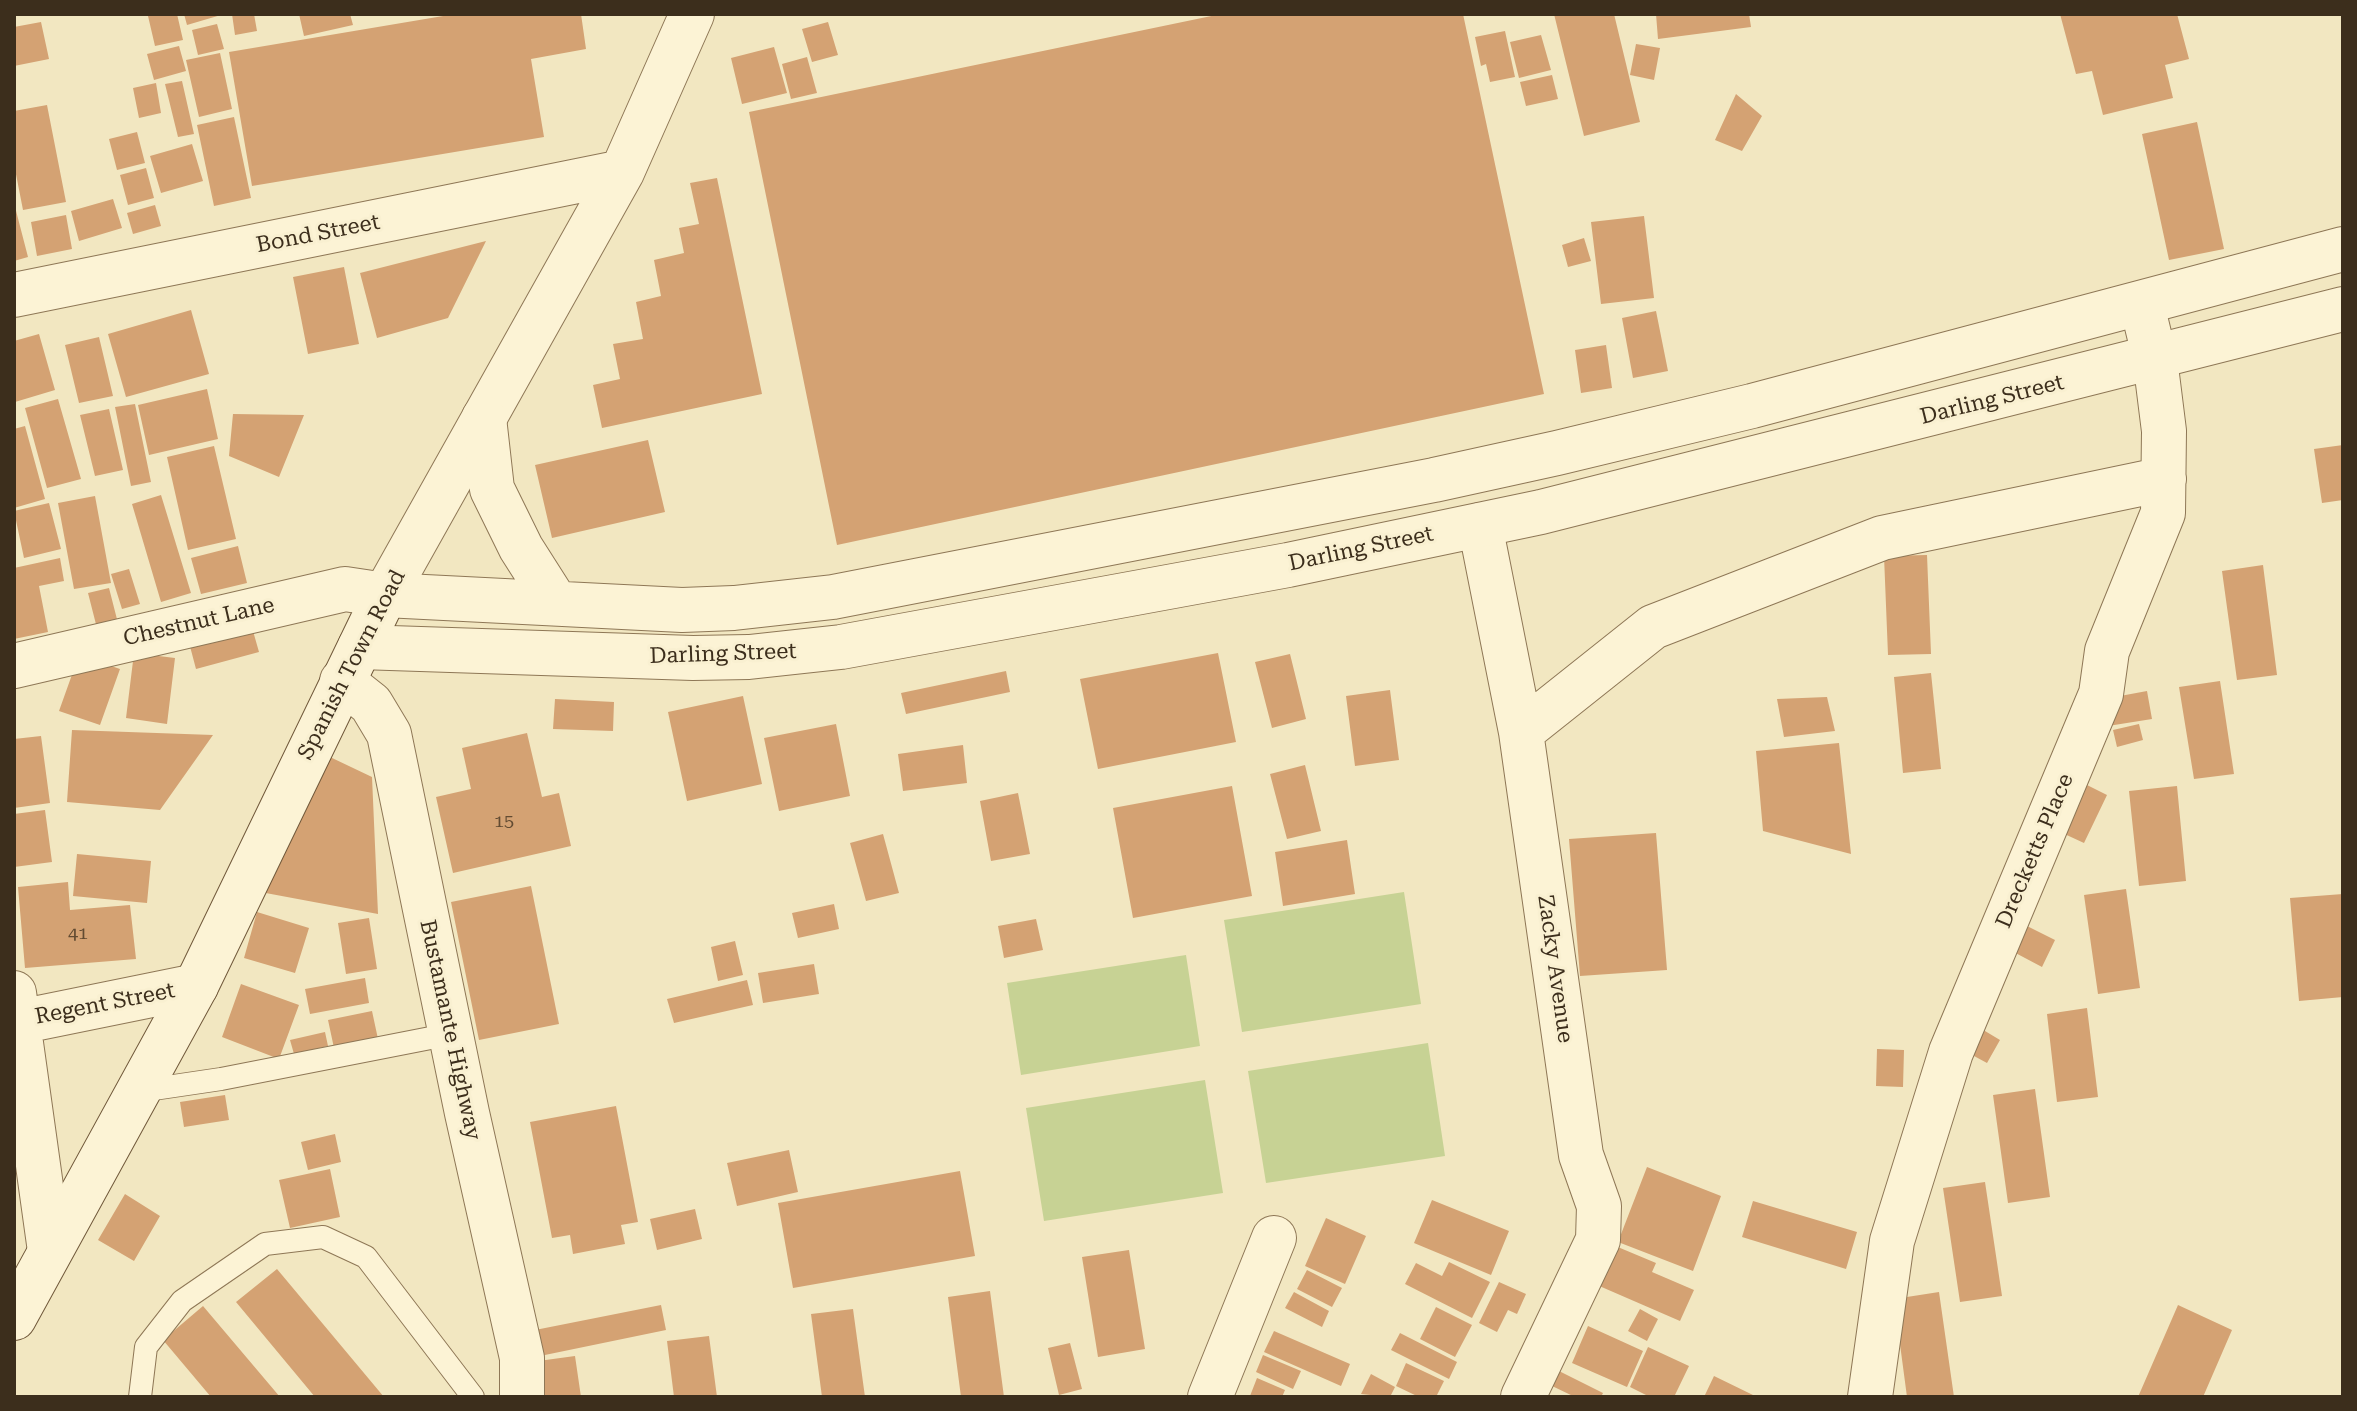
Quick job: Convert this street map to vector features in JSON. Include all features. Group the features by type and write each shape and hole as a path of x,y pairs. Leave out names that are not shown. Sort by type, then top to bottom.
{"street":[{"name":"Spanish Town Road","path":"14,1318 196,986 385,595 622,172 692,14"},
{"name":"Bond Street","path":"14,295 622,172"},
{"name":"Darling Street","path":"385,595 721,609 849,594 1465,473 1752,406 2142,305 2343,249"},
{"name":"Drecketts Place","path":"1870,1397 1892,1241 1951,1052 2101,694 2107,651 2163,513 2164,431 2155,359 2142,305"},
{"name":"Darling Street","path":"351,664 693,658 779,654 872,642 1288,565 1480,525 1694,475 2343,309"},
{"path":"484,418 492,489 521,548 556,603"},
{"path":"1521,732 1653,627 1882,538 2164,479"},
{"name":"Zacky Avenue","path":"1480,525 1521,732 1581,1155 1599,1206 1598,1240 1523,1397"},
{"name":"Chestnut Lane","path":"14,666 345,589 385,595"},
{"name":"Bustamante Highway","path":"351,664 389,734 522,1358 522,1397"},
{"name":"Regent Street","path":"16,1012 196,986"},
{"path":"16,1012 50,1251"},
{"path":"1210,1397 1274,1238"}],"lane":[{"path":"140,1091 221,1079 451,1034"},
{"path":"140,1397 146,1347 182,1301 265,1244 323,1237 366,1257 473,1397"}],"green space":[{"path":"1404,892 1421,1004 1242,1032 1224,920"},
{"path":"1186,955 1200,1046 1021,1075 1007,983"},
{"path":"1428,1043 1445,1156 1266,1183 1248,1071"},
{"path":"1205,1080 1223,1193 1044,1221 1026,1108"}],"building":[{"path":"177,14 183,40 155,46 148,16"},
{"path":"184,14 221,14 221,15 187,25"},
{"path":"232,14 254,14 257,31 235,35"},
{"path":"299,14 350,14 353,25 304,36"},
{"path":"455,14 581,14 586,49 531,59 544,137 252,186 229,52"},
{"path":"1221,14 1463,14 1544,394 837,545 749,112"},
{"path":"1554,14 1614,14 1640,122 1584,136"},
{"path":"1656,14 1749,14 1751,27 1658,39"},
{"path":"2060,14 2177,14 2189,59 2165,65 2173,98 2103,115 2092,71 2076,74"},
{"path":"41,22 49,59 14,66 14,27"},
{"path":"828,22 838,55 812,62 802,29"},
{"path":"217,24 224,49 198,55 192,30"},
{"path":"1505,31 1515,77 1490,82 1486,64 1481,66 1475,37"},
{"path":"1541,35 1551,70 1519,78 1510,42"},
{"path":"1636,44 1660,48 1654,80 1630,75"},
{"path":"179,46 186,71 154,80 147,54"},
{"path":"774,47 787,93 742,104 731,58"},
{"path":"220,53 232,109 199,117 186,60"},
{"path":"807,57 817,93 791,99 782,64"},
{"path":"1552,75 1558,99 1526,106 1520,82"},
{"path":"182,81 194,134 178,137 165,84"},
{"path":"156,83 161,113 139,118 133,88"},
{"path":"1736,94 1762,116 1742,151 1715,140"},
{"path":"47,105 66,202 23,210 14,164 14,111"},
{"path":"234,117 251,198 214,206 197,125"},
{"path":"2197,122 2224,249 2169,260 2142,134"},
{"path":"137,132 145,163 117,170 109,139"},
{"path":"192,144 203,181 161,193 150,156"},
{"path":"146,168 154,198 128,205 120,175"},
{"path":"717,178 762,394 602,428 593,385 620,379 613,344 643,339 636,302 661,296 654,260 684,253 679,228 699,224 690,183"},
{"path":"113,199 122,228 79,241 71,211"},
{"path":"14,203 28,257 14,261"},
{"path":"155,205 161,226 133,234 127,213"},
{"path":"66,215 72,249 37,256 31,222"},
{"path":"1644,216 1654,298 1601,304 1591,222"},
{"path":"1584,238 1591,261 1568,267 1562,245"},
{"path":"486,241 448,318 377,338 360,273"},
{"path":"344,267 359,344 308,354 293,277"},
{"path":"191,310 209,374 126,397 108,334"},
{"path":"1656,311 1668,371 1633,378 1622,318"},
{"path":"39,334 55,390 15,402 14,341"},
{"path":"99,337 113,396 79,403 65,345"},
{"path":"1606,345 1612,388 1581,393 1575,350"},
{"path":"207,389 218,439 149,455 138,405"},
{"path":"58,399 81,479 47,488 25,408"},
{"path":"135,404 151,482 131,486 115,407"},
{"path":"109,409 123,470 95,476 80,415"},
{"path":"233,414 304,415 279,477 229,456"},
{"path":"25,426 45,499 14,508 14,429"},
{"path":"648,440 665,512 552,538 535,465"},
{"path":"2343,445 2343,500 2322,503 2314,449"},
{"path":"214,446 236,539 188,550 167,457"},
{"path":"161,495 191,593 161,602 132,504"},
{"path":"95,496 111,583 74,589 58,503"},
{"path":"49,503 61,549 24,558 14,511"},
{"path":"238,546 247,583 201,594 191,558"},
{"path":"1927,555 1931,654 1888,655 1884,556"},
{"path":"60,558 64,581 39,586 48,632 14,639 14,568"},
{"path":"2263,565 2277,675 2237,680 2222,571"},
{"path":"129,569 140,604 122,609 111,574"},
{"path":"109,588 120,631 99,636 88,593"},
{"path":"249,617 259,652 196,669 187,635"},
{"path":"134,653 175,658 167,724 126,718"},
{"path":"1218,653 1236,742 1098,769 1080,679"},
{"path":"1290,654 1306,719 1272,728 1255,662"},
{"path":"79,655 120,669 100,725 59,711"},
{"path":"1006,671 1010,692 906,714 901,693"},
{"path":"1931,673 1941,769 1903,773 1894,677"},
{"path":"2220,681 2234,774 2194,779 2179,687"},
{"path":"1390,690 1399,760 1355,766 1346,696"},
{"path":"2147,691 2152,719 2108,726 2104,699"},
{"path":"743,696 762,784 687,801 668,712"},
{"path":"1827,697 1835,731 1784,737 1777,699"},
{"path":"555,699 614,702 613,731 553,729"},
{"path":"836,724 850,796 779,811 764,738"},
{"path":"2139,724 2143,740 2117,747 2113,730"},
{"path":"72,730 213,735 160,810 67,802"},
{"path":"527,733 542,797 559,793 571,846 453,873 436,797 471,789 462,748"},
{"path":"41,736 50,803 14,808 14,739"},
{"path":"1839,743 1851,854 1763,831 1756,751"},
{"path":"963,745 967,783 903,791 898,754"},
{"path":"330,757 372,777 378,914 255,891"},
{"path":"1305,765 1321,831 1287,839 1270,774"},
{"path":"2081,782 2107,795 2084,843 2058,831"},
{"path":"1232,786 1252,896 1133,918 1113,808"},
{"path":"2177,786 2186,881 2139,886 2129,791"},
{"path":"1018,793 1030,854 991,861 980,801"},
{"path":"45,810 52,862 14,867 14,814"},
{"path":"1656,833 1667,970 1580,976 1569,839"},
{"path":"883,834 899,893 866,901 850,843"},
{"path":"1347,840 1355,894 1283,906 1275,852"},
{"path":"77,854 151,861 147,903 73,896"},
{"path":"68,882 70,910 130,905 136,959 25,968 18,887"},
{"path":"531,886 559,1024 479,1040 451,902"},
{"path":"2126,889 2140,988 2098,994 2084,895"},
{"path":"2343,894 2343,997 2299,1001 2290,898"},
{"path":"834,904 839,929 798,938 792,913"},
{"path":"257,912 309,928 295,973 244,958"},
{"path":"369,918 377,969 346,974 338,923"},
{"path":"1036,919 1043,950 1004,958 998,926"},
{"path":"2021,923 2055,940 2042,967 2008,949"},
{"path":"735,941 743,975 718,981 711,947"},
{"path":"814,964 819,994 763,1003 758,973"},
{"path":"365,978 369,1003 310,1014 305,989"},
{"path":"747,980 753,1005 674,1023 667,999"},
{"path":"241,984 299,1005 279,1059 222,1037"},
{"path":"2087,1008 2098,1097 2057,1102 2047,1014"},
{"path":"372,1011 378,1039 334,1048 328,1020"},
{"path":"1975,1025 2000,1040 1987,1063 1961,1049"},
{"path":"325,1032 328,1046 294,1054 290,1040"},
{"path":"1877,1049 1904,1050 1903,1087 1876,1086"},
{"path":"2035,1089 2050,1197 2008,1203 1993,1095"},
{"path":"225,1095 229,1120 184,1127 180,1102"},
{"path":"616,1106 638,1222 621,1225 625,1244 573,1254 570,1235 552,1238 530,1122"},
{"path":"335,1134 341,1162 308,1170 301,1142"},
{"path":"789,1150 798,1192 737,1206 727,1163"},
{"path":"1647,1167 1721,1196 1693,1271 1618,1242"},
{"path":"330,1169 340,1217 290,1228 279,1180"},
{"path":"960,1171 975,1256 793,1288 778,1203"},
{"path":"1985,1182 2002,1296 1960,1302 1943,1188"},
{"path":"125,1194 160,1216 134,1261 98,1240"},
{"path":"1432,1200 1509,1231 1491,1275 1414,1243"},
{"path":"1753,1201 1857,1232 1846,1269 1742,1237"},
{"path":"695,1209 702,1239 657,1250 650,1219"},
{"path":"1326,1218 1366,1236 1345,1284 1305,1266"},
{"path":"1613,1245 1656,1263 1652,1272 1694,1290 1680,1321 1597,1285"},
{"path":"1129,1250 1145,1349 1098,1357 1082,1257"},
{"path":"1449,1262 1490,1282 1472,1318 1405,1284 1416,1263 1442,1276"},
{"path":"277,1269 384,1397 315,1397 236,1302"},
{"path":"1307,1270 1342,1288 1332,1307 1297,1289"},
{"path":"1499,1282 1526,1294 1517,1314 1508,1310 1497,1332 1479,1323"},
{"path":"990,1291 1004,1397 961,1397 948,1297"},
{"path":"1294,1292 1329,1311 1322,1327 1285,1308"},
{"path":"1939,1292 1954,1397 1907,1397 1894,1299"},
{"path":"661,1305 666,1330 540,1356 535,1330"},
{"path":"2178,1305 2232,1330 2203,1397 2138,1397"},
{"path":"203,1306 280,1397 211,1397 163,1340"},
{"path":"1436,1307 1472,1325 1455,1357 1420,1339"},
{"path":"853,1309 865,1397 822,1397 811,1314"},
{"path":"1640,1309 1658,1319 1647,1341 1628,1331"},
{"path":"1588,1326 1643,1351 1627,1387 1572,1363"},
{"path":"1274,1331 1350,1364 1341,1386 1264,1352"},
{"path":"1400,1333 1457,1362 1449,1379 1391,1350"},
{"path":"709,1336 717,1397 674,1397 667,1341"},
{"path":"1070,1343 1082,1389 1059,1395 1048,1348"},
{"path":"1648,1347 1689,1366 1674,1397 1650,1397 1630,1387"},
{"path":"1263,1355 1301,1371 1293,1389 1256,1372"},
{"path":"575,1356 581,1397 536,1397 531,1362"},
{"path":"1406,1363 1444,1381 1436,1397 1419,1397 1396,1386"},
{"path":"1557,1370 1603,1393 1601,1397 1575,1397 1550,1385"},
{"path":"1371,1374 1395,1387 1390,1397 1361,1394"},
{"path":"1714,1376 1753,1395 1752,1397 1704,1397"},
{"path":"1257,1378 1285,1390 1282,1397 1250,1396"}]}
